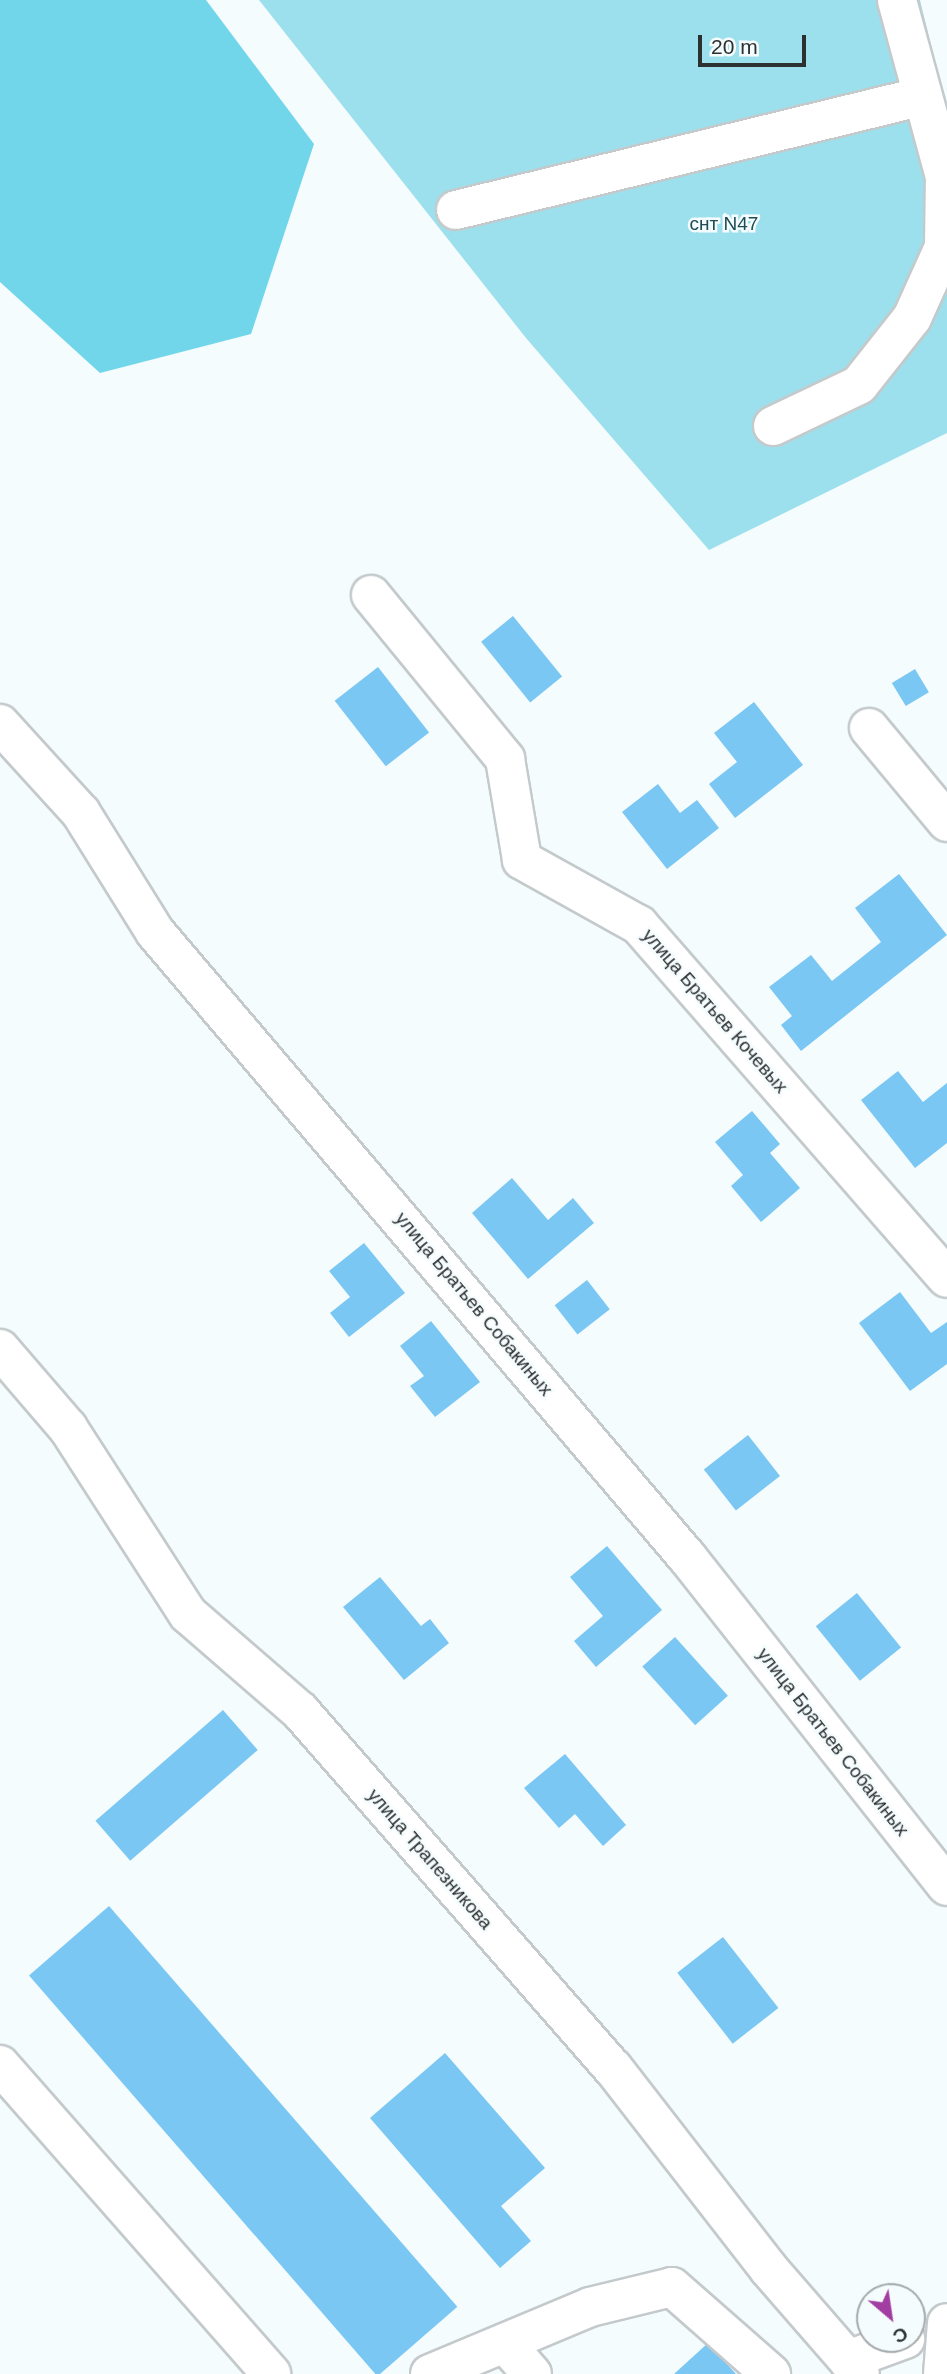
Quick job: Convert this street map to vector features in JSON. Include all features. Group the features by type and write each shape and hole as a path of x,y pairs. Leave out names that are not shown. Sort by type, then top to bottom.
{"street":[{"path":"773,426 859,385 912,318 944,247 945,177 920,97 897,0"},
{"path":"456,210 920,97"},
{"name":"улица Братьев Кочевых","path":"371,595 505,759 522,860 639,925 947,1278"},
{"name":"улица Братьев Собакиных","path":"0,724 81,813 155,932 687,1557 947,1886"},
{"path":"870,728 944,810"},
{"name":"улица Трапезникова","path":"0,1349 68,1427 188,1614 300,1711 613,2068 768,2269 854,2367"},
{"path":"0,2065 271,2374"},
{"path":"430,2374 590,2307 673,2287 771,2374"},
{"path":"926,2331 947,2323 943,2374"},
{"path":"505,2343 532,2374"},
{"path":"854,2367 880,2353"}],"green space":[{"name":"снт N47","path":"259,0 920,0 947,112 947,433 709,550 526,338"}],"shaded area":[{"path":"0,0 206,0 314,144 251,334 100,373 0,282"}],"building":[{"path":"513,616 562,677 530,702 481,642"},
{"path":"378,667 429,732 386,766 335,701"},
{"path":"915,669 929,692 906,706 892,683"},
{"path":"754,702 803,765 735,818 709,784 737,762 714,733"},
{"path":"658,784 680,813 697,800 719,828 667,869 622,812"},
{"path":"899,874 947,935 801,1051 781,1025 792,1016 769,987 811,955 832,981 881,942 855,908"},
{"path":"898,1071 923,1102 947,1083 947,1143 915,1168 861,1100"},
{"path":"752,1111 780,1144 770,1153 800,1188 761,1222 731,1186 743,1175 715,1142"},
{"path":"512,1178 548,1220 573,1198 594,1223 528,1279 472,1213"},
{"path":"364,1243 405,1293 349,1337 330,1313 350,1297 329,1271"},
{"path":"587,1280 610,1309 577,1334 555,1305"},
{"path":"900,1292 931,1333 947,1322 947,1364 910,1391 859,1323"},
{"path":"431,1321 480,1382 435,1417 410,1386 424,1376 400,1346"},
{"path":"748,1435 780,1476 736,1510 704,1469"},
{"path":"607,1546 662,1610 596,1667 574,1641 603,1616 570,1577"},
{"path":"380,1577 421,1626 430,1619 449,1643 404,1680 343,1607"},
{"path":"857,1593 901,1647 860,1681 816,1626"},
{"path":"675,1637 728,1696 695,1725 642,1666"},
{"path":"223,1710 258,1750 130,1861 95,1821"},
{"path":"565,1754 626,1825 603,1846 575,1814 559,1828 524,1788"},
{"path":"109,1906 457,2307 380,2374 375,2374 29,1976"},
{"path":"723,1937 778,2008 733,2044 677,1973"},
{"path":"445,2053 545,2168 501,2206 531,2241 500,2268 370,2118"},
{"path":"708,2343 736,2374 674,2374"}]}
